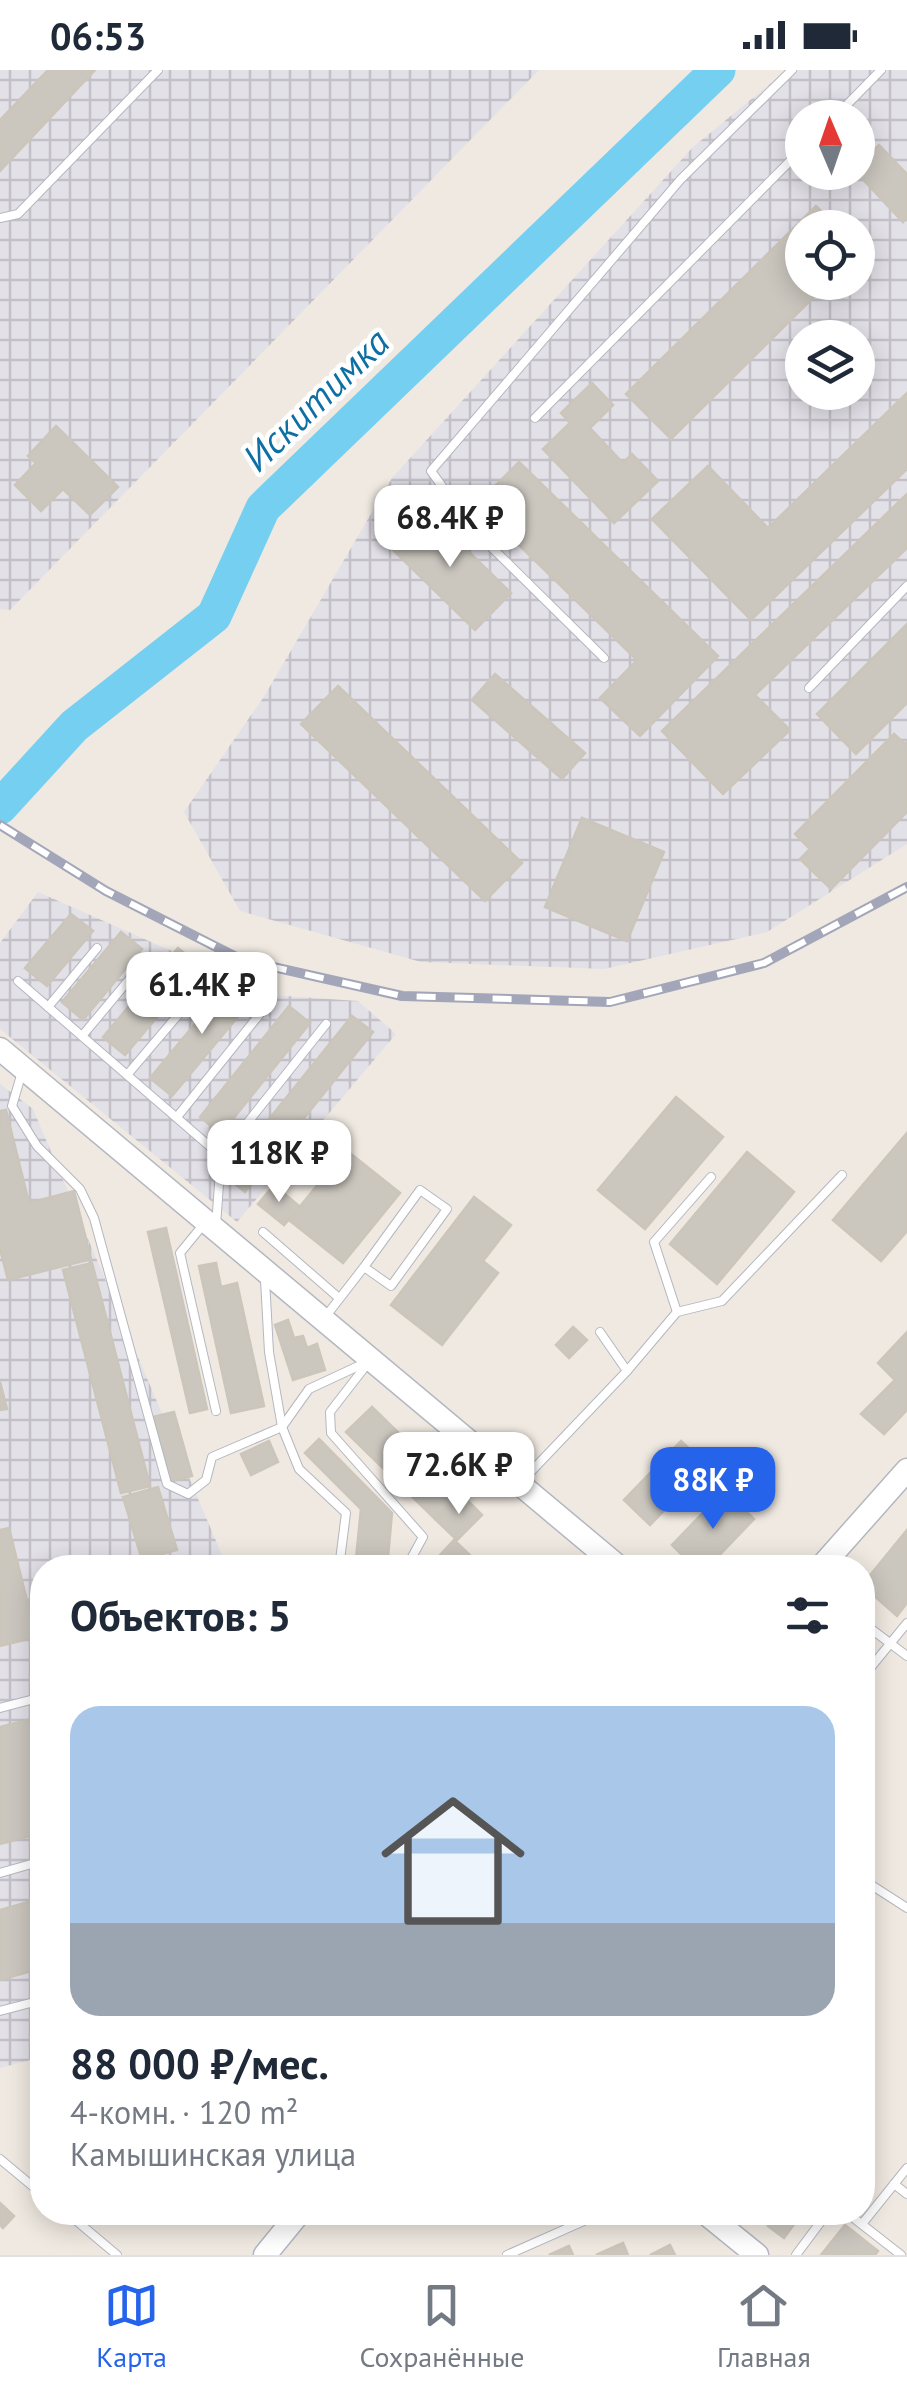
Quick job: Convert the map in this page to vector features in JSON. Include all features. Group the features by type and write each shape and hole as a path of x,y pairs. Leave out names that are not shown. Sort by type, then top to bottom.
{"street":[{"path":"0,1049 604,1555"},
{"path":"832,1555 907,1470"},
{"path":"265,2255 289,2225"},
{"path":"720,2225 757,2255"}],"lane":[{"path":"0,218 18,214 158,70"},
{"path":"604,658 473,529 431,471 681,179 792,70"},
{"path":"852,100 881,70"},
{"path":"535,418 785,166"},
{"path":"809,688 907,586"},
{"path":"48,1007 98,948"},
{"path":"82,1036 138,969"},
{"path":"18,982 221,1156"},
{"path":"127,1075 200,988"},
{"path":"176,1117 259,1015"},
{"path":"216,1411 180,1252 211,1226 221,1156 326,1024"},
{"path":"23,1068 12,1106 36,1146 80,1188 94,1218 167,1484 188,1494 206,1480 212,1457 282,1427 309,1389 371,1360"},
{"path":"519,1484 678,1312 722,1301 842,1175"},
{"path":"678,1312 654,1242 712,1177"},
{"path":"323,1320 420,1190 447,1209 391,1286 364,1267"},
{"path":"262,1232 340,1298"},
{"path":"264,1270 269,1352 282,1427 299,1469 346,1513 341,1555"},
{"path":"600,1332 627,1371"},
{"path":"371,1360 330,1412 330,1433 424,1536 413,1555"},
{"path":"875,1662 907,1623"},
{"path":"875,1632 907,1656"},
{"path":"0,1708 30,1700"},
{"path":"0,1873 30,1865"},
{"path":"875,1888 907,1908"},
{"path":"0,2011 30,2003"},
{"path":"0,2158 30,2184"},
{"path":"875,2208 907,2168"},
{"path":"894,2184 907,2194"},
{"path":"81,2225 117,2255"},
{"path":"507,2255 575,2225"},
{"path":"796,2255 818,2225"},
{"path":"863,2225 901,2255"}],"shaded area":[{"path":"0,70 539,70 10,610 0,609"},
{"path":"787,70 907,70 907,844 767,932 604,969 421,962 240,911 184,812 265,695 392,478 693,147"},
{"path":"38,892 271,995 358,1001 396,1034 237,1222 0,1029 0,943"},
{"path":"0,1084 33,1109 222,1555 30,1555 30,2060 0,2068"}],"building":[{"path":"48,70 95,70 0,171 0,120"},
{"path":"879,145 907,174 907,217 903,222 873,190 875,149"},
{"path":"785,237 785,300 811,300 791,320 785,320 785,326 671,439 626,394"},
{"path":"592,383 613,405 590,428 623,463 632,454 658,481 614,523 543,449 570,423 561,413"},
{"path":"907,393 907,469 751,620 652,519 708,466 768,528"},
{"path":"56,426 118,487 90,515 63,489 41,511 15,485 36,463 28,456"},
{"path":"519,462 718,656 640,736 600,698 637,660 477,504"},
{"path":"907,494 907,548 755,695 790,730 723,794 662,731"},
{"path":"426,510 511,593 475,630 390,547"},
{"path":"907,624 907,703 856,754 817,714"},
{"path":"495,674 585,753 562,779 472,700"},
{"path":"338,686 522,863 485,901 301,724"},
{"path":"894,734 907,742 907,812 831,889 800,859 810,849 795,834"},
{"path":"582,818 664,852 627,941 545,907"},
{"path":"71,914 93,931 47,986 25,968"},
{"path":"121,932 142,949 83,1020 62,1002"},
{"path":"178,948 200,966 125,1055 103,1037"},
{"path":"233,978 255,996 172,1096 150,1078"},
{"path":"289,1006 310,1023 221,1134 200,1117"},
{"path":"352,1016 373,1032 245,1192 224,1175"},
{"path":"676,1097 723,1137 645,1229 598,1190"},
{"path":"6,1110 29,1203 74,1191 91,1259 8,1280 0,1249 0,1111"},
{"path":"907,1133 907,1231 881,1261 833,1220"},
{"path":"346,1150 400,1193 343,1263 289,1220"},
{"path":"747,1152 794,1192 717,1284 670,1244"},
{"path":"274,1185 300,1207 284,1225 258,1204"},
{"path":"474,1197 511,1225 483,1261 498,1273 442,1345 391,1305"},
{"path":"166,1228 207,1409 190,1413 148,1232"},
{"path":"92,1263 150,1486 121,1493 63,1270"},
{"path":"216,1263 221,1287 237,1283 264,1406 231,1413 199,1266"},
{"path":"288,1320 294,1338 303,1336 307,1348 317,1344 325,1370 293,1380 275,1325"},
{"path":"573,1327 587,1340 569,1358 556,1345"},
{"path":"907,1332 907,1410 884,1434 861,1414 895,1380 878,1363"},
{"path":"0,1382 7,1409 0,1410"},
{"path":"372,1407 460,1493 435,1519 346,1432"},
{"path":"174,1412 192,1476 170,1482 153,1417"},
{"path":"319,1439 392,1513 388,1555 356,1555 361,1509 305,1453"},
{"path":"269,1441 278,1462 251,1475 241,1454"},
{"path":"681,1441 707,1466 650,1525 624,1500"},
{"path":"158,1487 177,1550 140,1555 123,1497"},
{"path":"724,1491 754,1519 719,1555 682,1555 672,1545"},
{"path":"461,1494 482,1515 457,1540 436,1520"},
{"path":"9,1528 30,1613 30,1638 0,1646 0,1530"},
{"path":"907,1530 907,1603 897,1616 875,1597 875,1569"},
{"path":"454,1540 470,1555 440,1555"},
{"path":"30,1719 30,1836 0,1844 0,1727"},
{"path":"30,1901 30,1971 0,1980 0,1910"},
{"path":"0,2203 14,2216 3,2228 0,2225"},
{"path":"769,2225 794,2225 784,2238"},
{"path":"845,2225 878,2251 875,2255 821,2255"},
{"path":"623,2243 628,2255 596,2255"},
{"path":"670,2245 675,2255 650,2255"},
{"path":"569,2246 573,2255 549,2255"}],"waterway":[{"name":"Искитимка","path":"0,807 74,726 214,616 263,508 718,70"}],"railway":[{"path":"0,825 106,891 242,960 402,996 610,1002 764,963 907,887"}]}
